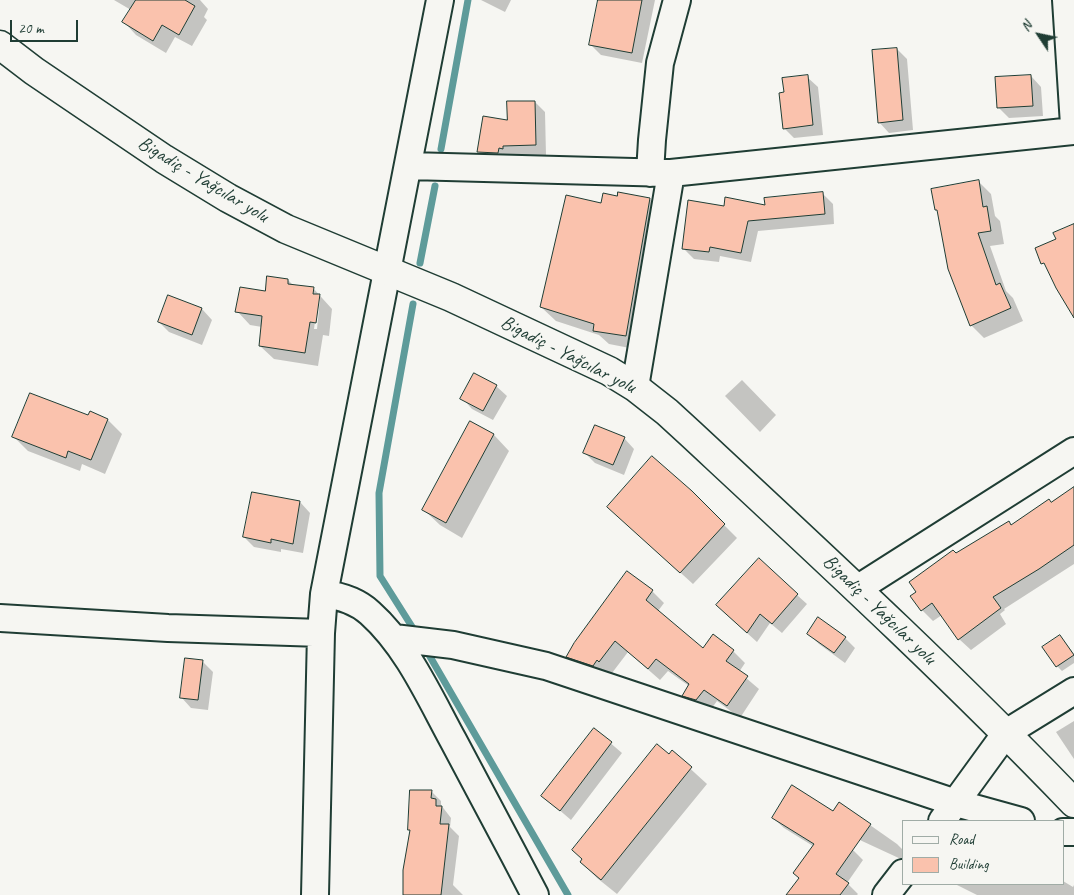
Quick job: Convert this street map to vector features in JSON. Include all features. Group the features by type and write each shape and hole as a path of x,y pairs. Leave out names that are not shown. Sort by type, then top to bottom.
{"main road":[{"name":"Bigadiç - Yağcılar yolu","path":"0,45 34,71 139,142 228,198 286,229 460,301 608,371 635,388 692,434 857,589 1006,732 1074,803"}],"street":[{"path":"315,895 321,633 324,594 440,0"},
{"path":"635,388 661,173 652,140 660,64 677,0"},
{"path":"1066,0 1074,125"},
{"path":"408,166 661,173 1074,131"},
{"path":"857,589 1074,451"},
{"path":"324,594 346,598 358,604 402,638 430,697 535,895"},
{"path":"0,618 168,628 321,633"},
{"path":"402,638 453,645 546,666 949,812 1013,820"},
{"path":"949,812 1006,732 1074,691"},
{"path":"886,895 902,874"}],"building":[{"path":"136,0 185,0 195,6 179,35 162,25 153,41 122,22"},
{"path":"598,0 642,0 632,53 589,45"},
{"path":"897,48 903,120 878,123 872,50"},
{"path":"808,75 813,125 783,129 779,93 784,92 782,78"},
{"path":"1031,75 1033,106 997,108 995,77"},
{"path":"507,101 535,101 536,145 503,146 503,149 499,148 498,153 477,152 483,116 507,120"},
{"path":"979,180 983,207 987,206 991,231 978,233 996,285 1000,283 1011,308 970,326 948,269 937,210 935,210 931,189"},
{"path":"618,192 650,198 626,336 593,331 594,324 540,307 566,195 601,203 603,193 617,196"},
{"path":"823,192 825,214 748,221 741,253 710,247 709,252 682,249 688,200 724,206 725,197 765,205 764,198"},
{"path":"1074,224 1074,318 1044,263 1041,264 1035,248 1056,239 1053,233"},
{"path":"267,276 288,279 288,284 314,287 313,294 320,294 316,323 310,322 305,353 259,346 262,316 235,312 240,287 265,291"},
{"path":"168,295 202,308 192,335 158,322"},
{"path":"474,373 497,385 483,411 460,399"},
{"path":"30,393 88,415 90,411 108,419 91,460 68,451 66,458 12,437"},
{"path":"470,421 494,434 446,523 422,510"},
{"path":"595,425 625,437 613,465 583,453"},
{"path":"652,456 692,491 725,524 680,573 607,507"},
{"path":"1074,487 1074,545 993,597 1001,608 958,640 932,603 921,611 910,596 916,592 909,582 953,550 956,553 1009,521 1011,525 1049,499 1051,502"},
{"path":"252,492 300,501 293,544 271,539 271,543 243,537"},
{"path":"759,558 798,594 772,624 760,614 747,633 716,605"},
{"path":"627,571 653,590 646,600 703,648 713,634 734,650 726,661 748,676 727,706 704,690 696,700 682,696 689,684 656,659 648,669 615,641 599,662 597,660 593,666 566,657 574,643"},
{"path":"818,617 846,637 834,653 807,634"},
{"path":"1060,635 1074,655 1056,667 1042,647"},
{"path":"185,658 203,660 198,700 180,698"},
{"path":"594,728 612,742 560,811 541,796"},
{"path":"657,744 669,754 672,750 692,767 601,880 580,862 582,859 572,850"},
{"path":"792,785 833,811 839,802 871,824 836,874 849,883 840,895 786,895 799,878 793,873 814,844 772,818"},
{"path":"410,790 432,790 431,798 436,799 436,806 442,806 440,824 449,824 441,895 403,895 403,870 410,830 408,830"}],"waterway":[{"path":"441,149 468,0"},
{"path":"420,263 435,186"},
{"path":"413,304 379,493 380,576 416,633"},
{"path":"425,648 568,895"}]}
